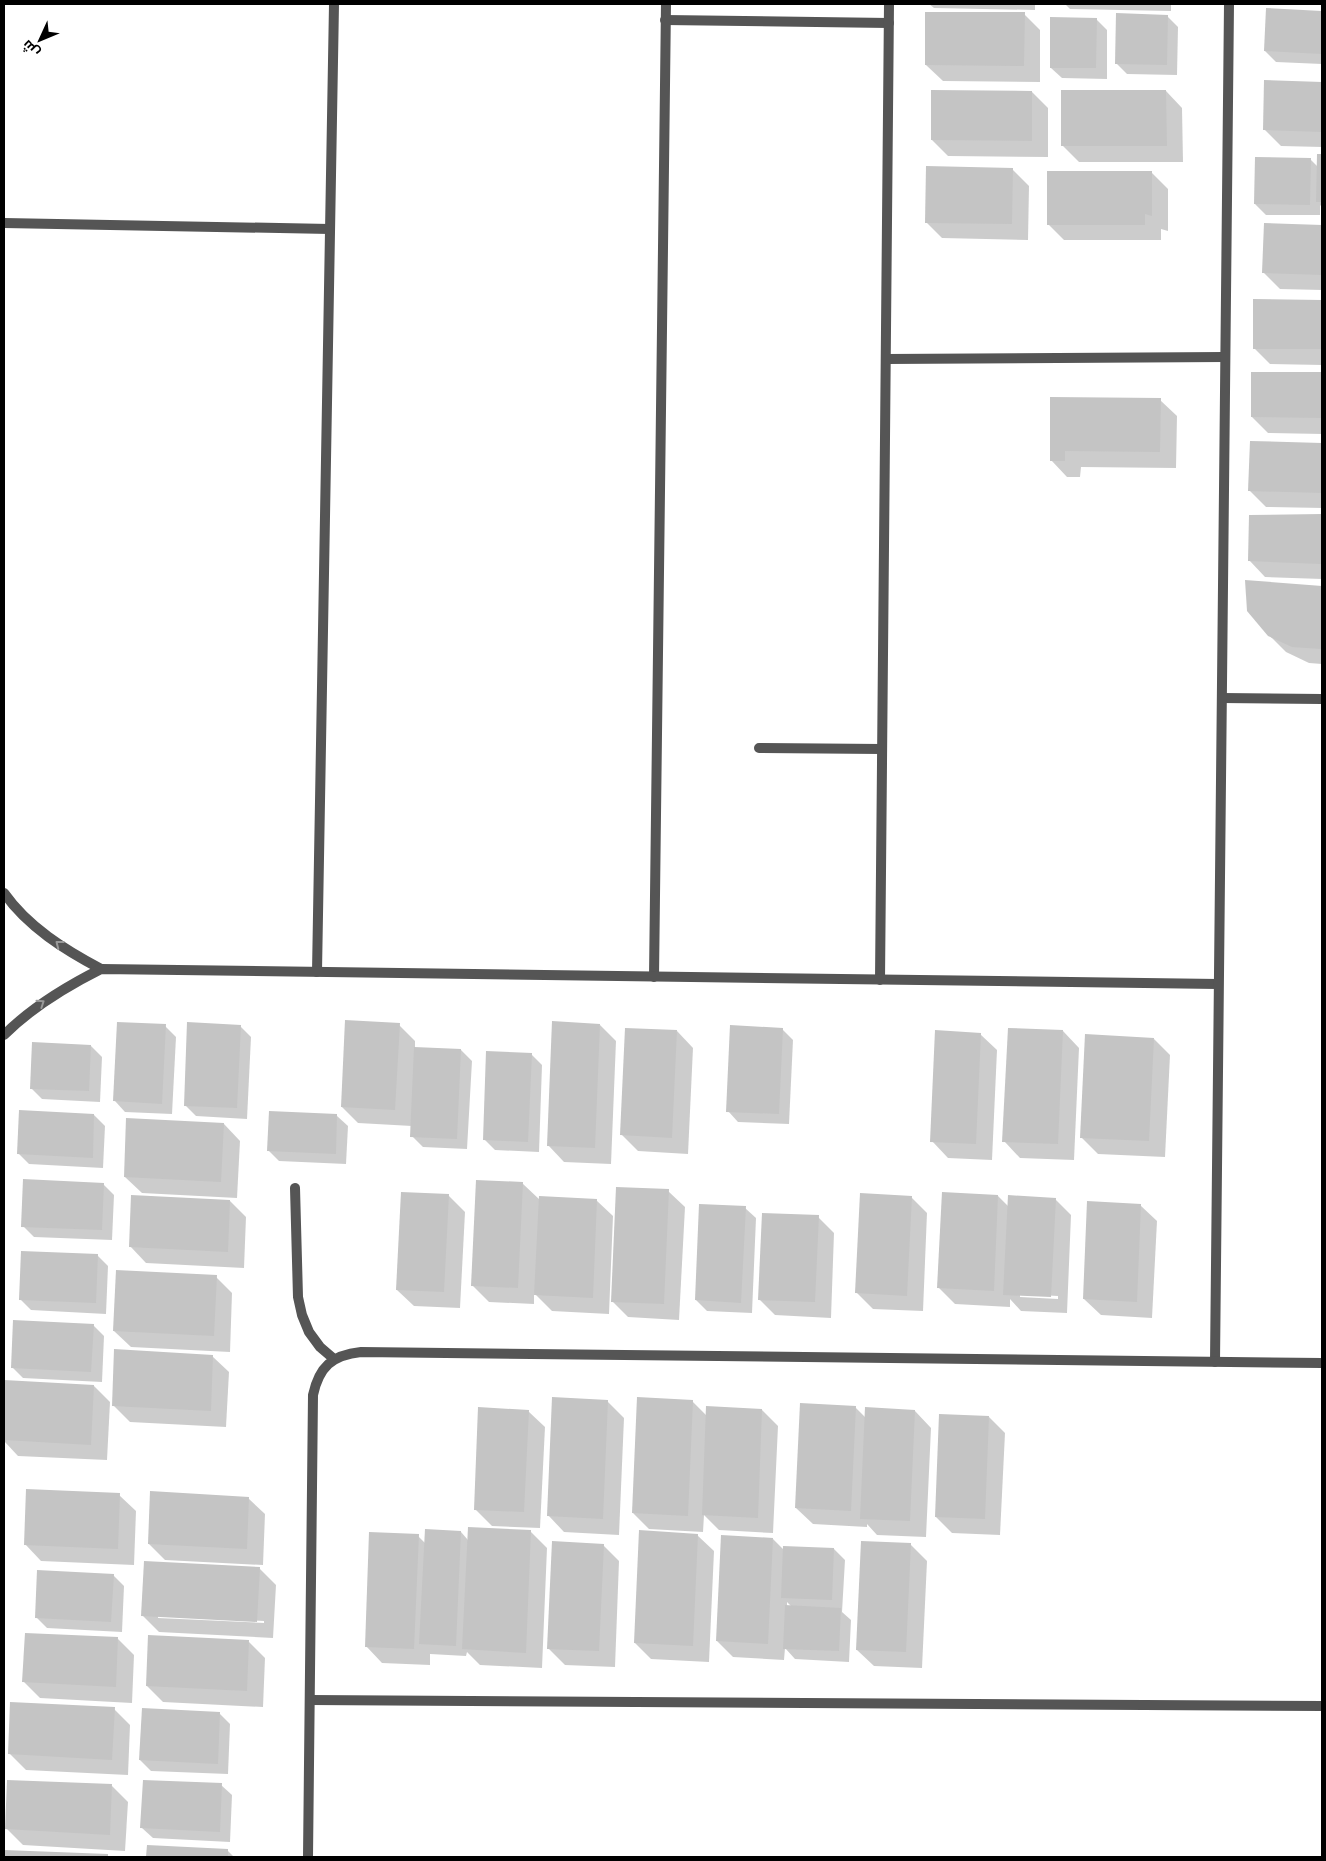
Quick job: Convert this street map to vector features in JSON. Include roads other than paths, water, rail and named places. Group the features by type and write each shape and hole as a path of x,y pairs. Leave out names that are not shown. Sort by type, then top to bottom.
{"street":[{"path":"317,972 334,4"},
{"path":"654,977 666,4"},
{"path":"880,980 889,4"},
{"path":"1215,1362 1229,4"},
{"path":"665,20 889,23"},
{"path":"4,224 330,230"},
{"path":"886,359 1225,357"},
{"path":"1222,698 1322,699"},
{"path":"759,748 882,749"},
{"path":"4,893 34,925 66,950 101,969 1218,984"},
{"path":"4,1035 34,1008 66,987 101,969"},
{"path":"295,1188 298,1297 302,1315 315,1339 334,1359"},
{"path":"308,1857 313,1395 316,1381 323,1369 334,1359 347,1354 361,1352 1322,1363"},
{"path":"310,1700 1322,1706"}]}
